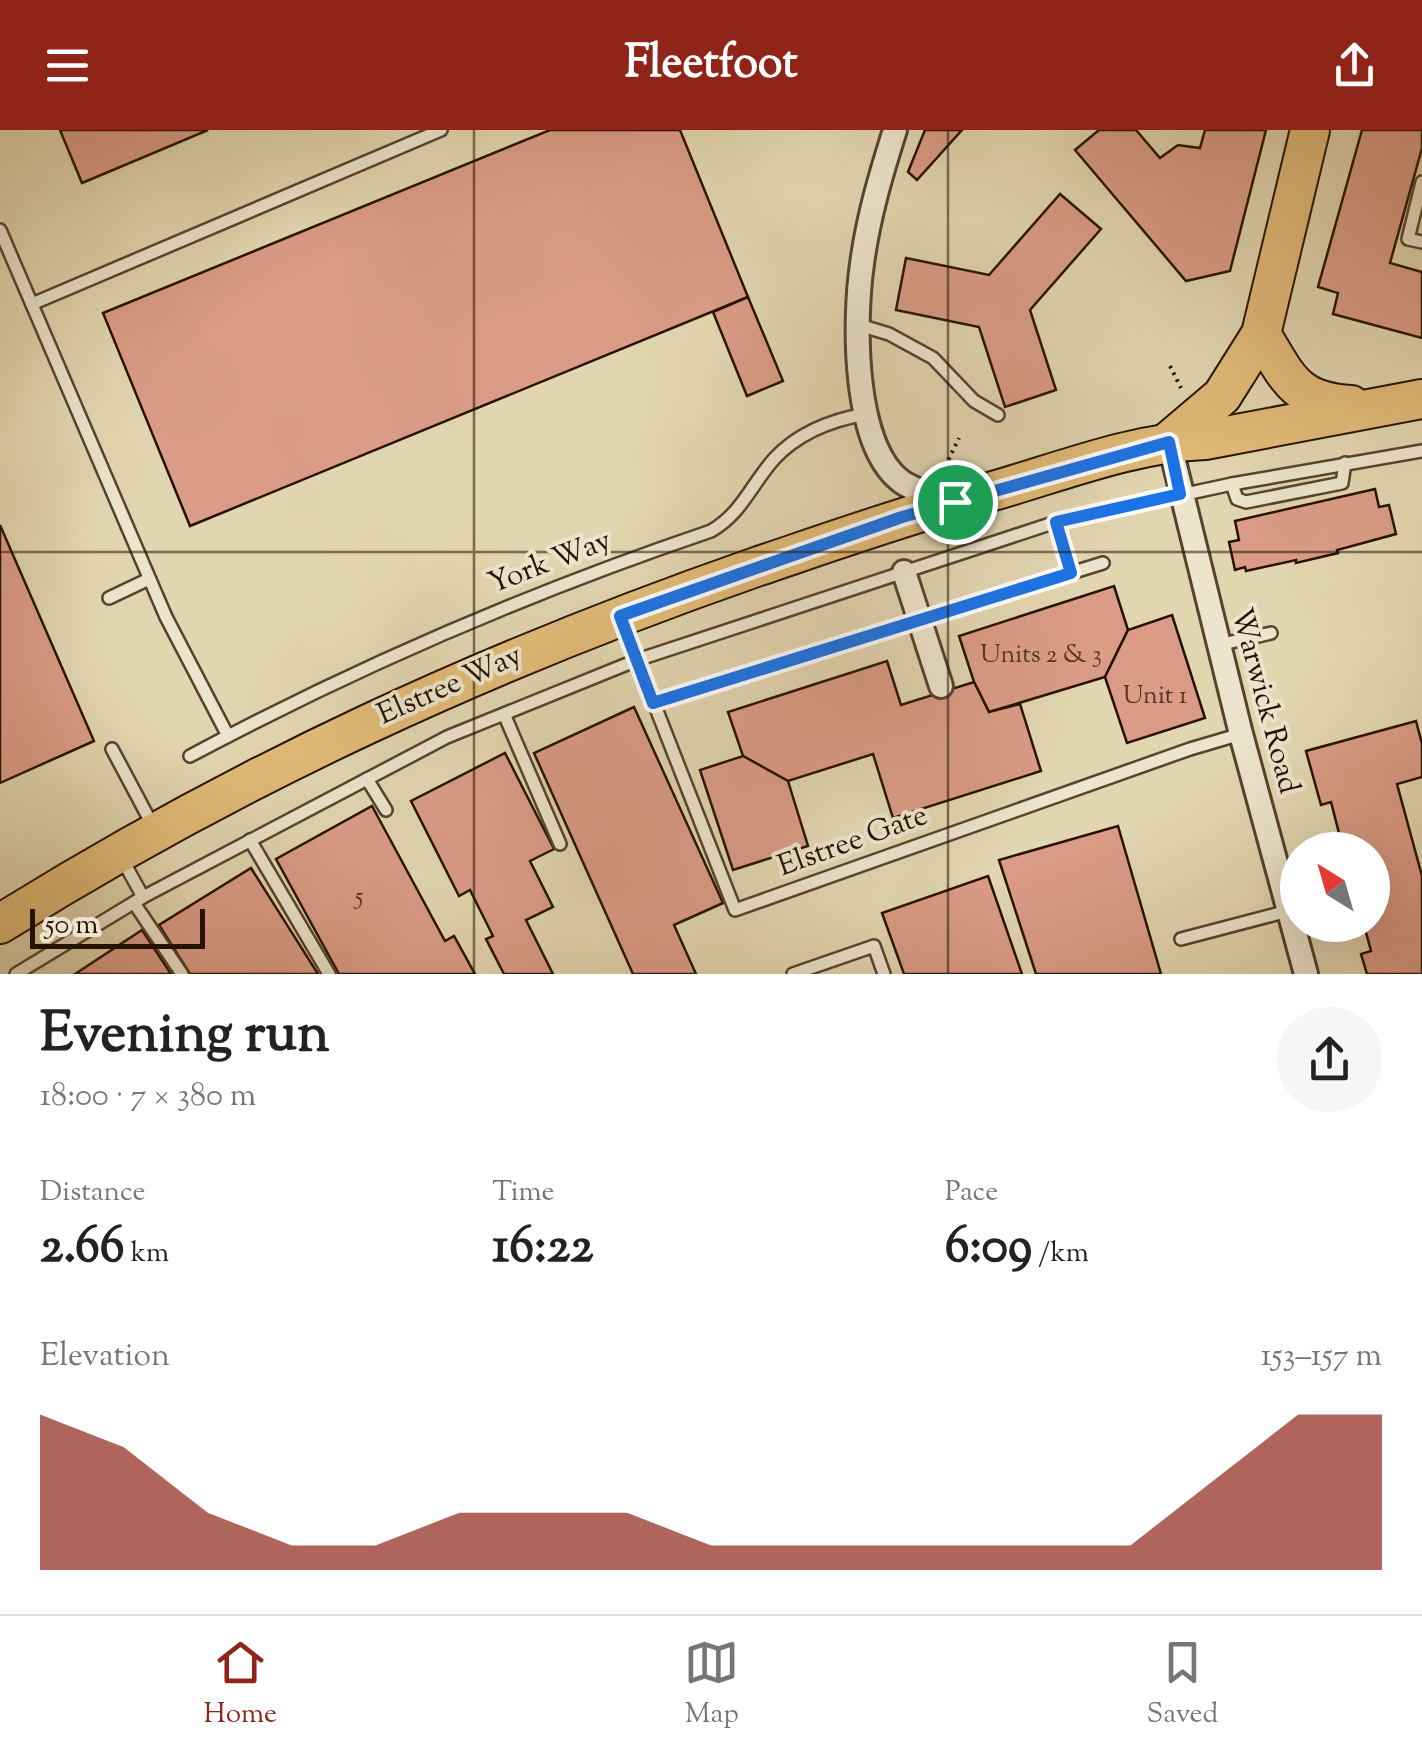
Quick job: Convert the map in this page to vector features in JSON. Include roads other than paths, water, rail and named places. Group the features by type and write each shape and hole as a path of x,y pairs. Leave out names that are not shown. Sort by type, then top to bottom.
{"main road":[{"path":"1169,442 1222,396 1260,334 1310,130"},
{"path":"1260,334 1280,368 1304,394 1336,404 1378,406 1422,399"},
{"name":"Elstree Way","path":"0,924 119,852 385,715 522,654 943,492 1169,442 1205,440 1378,406"}],"street":[{"path":"895,130 876,191 862,265 860,325 866,414 872,438 890,470 903,482 943,492"},
{"name":"Warwick Road","path":"1169,442 1280,881"},
{"path":"904,572 941,686"},
{"name":"Warwick Road","path":"1297,942 1306,974"}],"lane":[{"path":"32,304 441,130"},
{"path":"1422,182 1408,238 1422,242"},
{"path":"0,230 149,579 228,736"},
{"path":"860,325 888,334 932,358 974,401 998,415"},
{"name":"York Way","path":"190,756 464,624 711,530 735,513 773,460 798,438 834,422 866,414"},
{"path":"24,972 138,900 447,738 637,660 1056,522 1232,484 1422,452"},
{"path":"1232,484 1237,498 1246,502 1342,483 1345,463"},
{"path":"1056,522 1071,573"},
{"path":"653,703 1103,563"},
{"path":"109,598 149,579"},
{"name":"Elstree Gate","path":"620,616 735,910 1241,734"},
{"path":"1218,646 1271,633"},
{"path":"504,714 560,844"},
{"path":"112,749 156,832"},
{"path":"367,779 386,810"},
{"path":"250,840 329,974"},
{"path":"119,852 138,900 182,974"},
{"path":"1181,939 1280,913"},
{"path":"793,974 874,946 884,974"}]}
